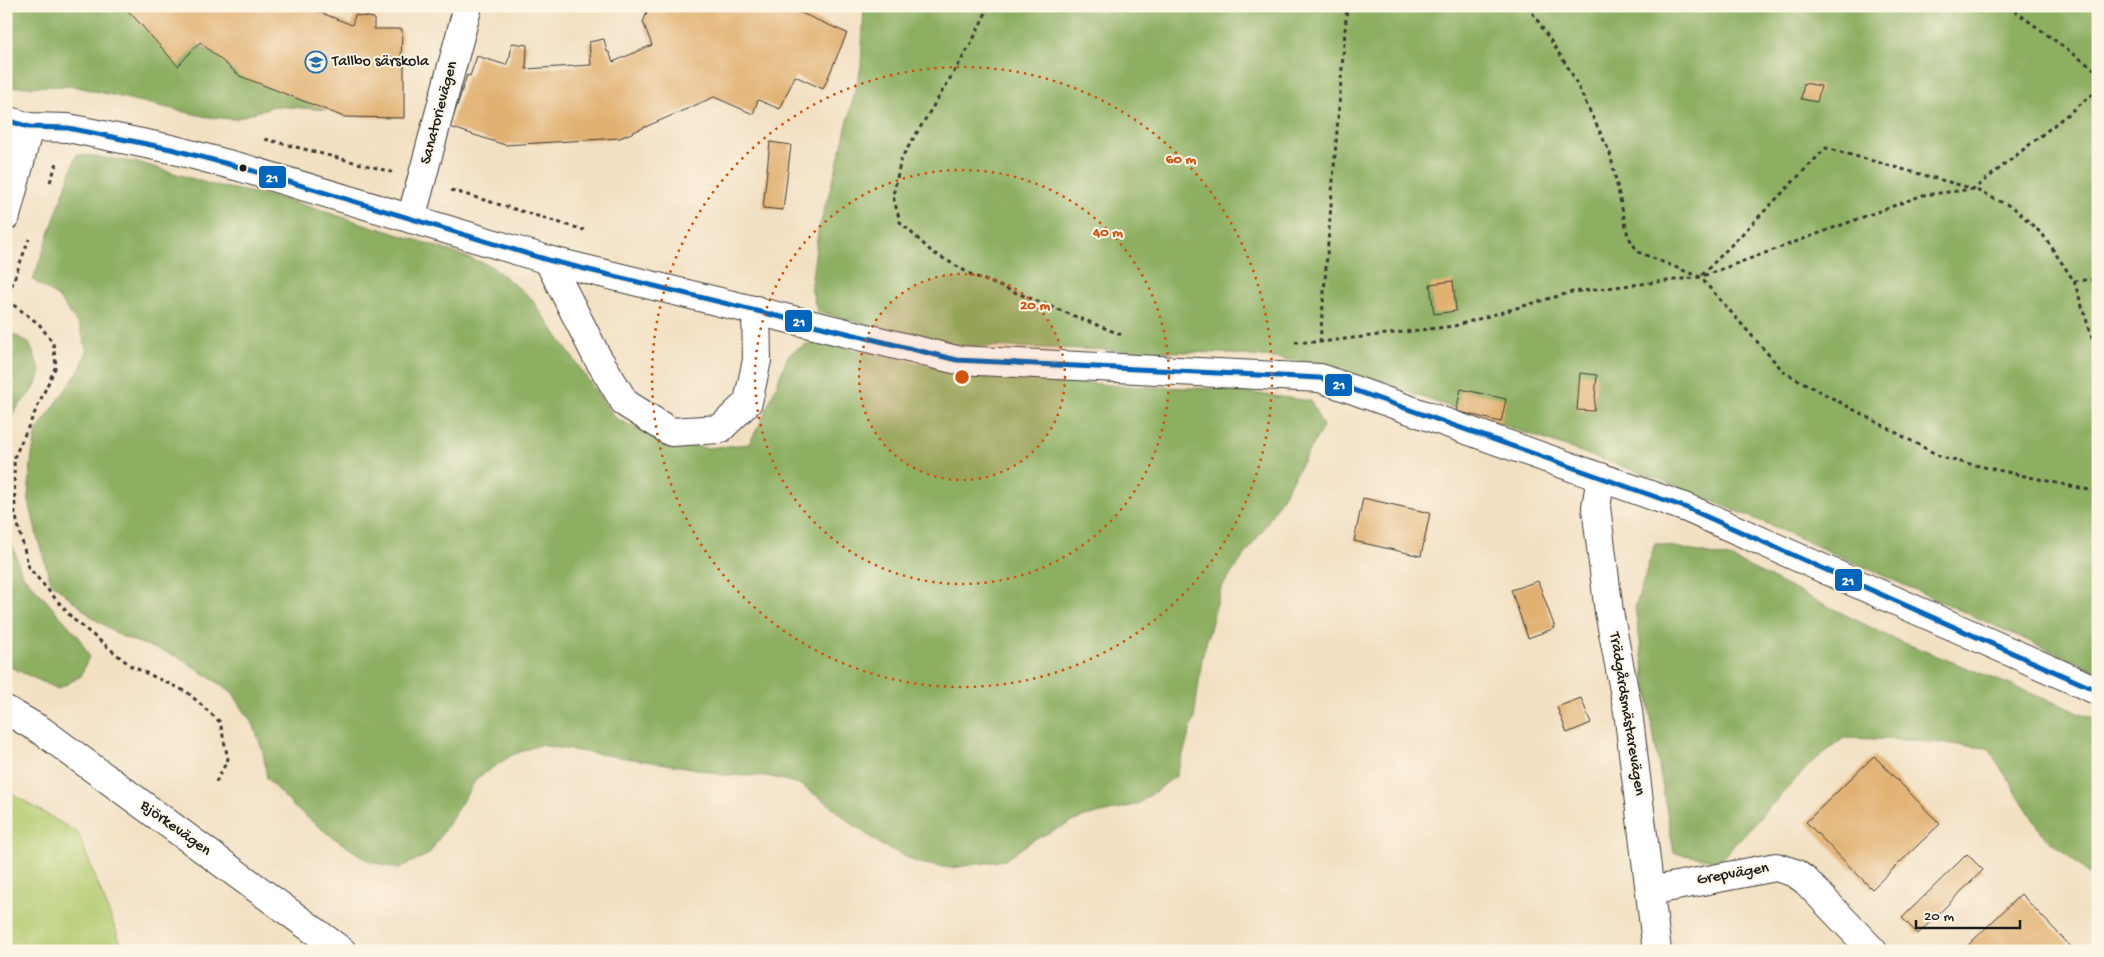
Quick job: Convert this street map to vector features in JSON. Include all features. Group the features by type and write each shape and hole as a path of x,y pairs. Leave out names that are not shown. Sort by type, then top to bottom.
{"street":[{"name":"Sanatorievägen","path":"411,219 468,6"},
{"path":"6,216 18,123 68,128 171,149 244,168 548,260 957,360 1320,378 1687,508 2098,691"},
{"path":"548,260 596,355 625,403 671,432 720,429 748,402 757,360 756,310"},
{"name":"Trädgårdsmästarevägen","path":"1601,477 1596,507 1609,612 1628,711 1657,951"},
{"name":"Björkevägen","path":"6,710 42,731 342,951"},
{"name":"Grepvägen","path":"1650,891 1776,867 1795,873 1806,881 1873,951"}],"path":[{"path":"989,6 971,44 901,159 893,196 900,222 932,252 972,275 1131,339"},
{"path":"1320,378 1320,342 1346,6"},
{"path":"1528,6 1571,72 1610,153 1628,236 1638,252 1700,277 1784,372 1943,458 2098,492"},
{"path":"2008,6 2098,72"},
{"path":"1293,342 1320,342 1454,326 1572,292 1700,277 1923,195 1974,189 2098,90"},
{"path":"1700,277 1826,148 1974,189 2014,208 2043,235 2074,281 2098,356"},
{"path":"2074,281 2098,279"},
{"path":"7,300 39,324 44,330 53,343 56,366 14,458 15,513 29,568 73,620 94,637 131,666 187,692 220,722 228,758 215,784"}],"green space":[{"path":"6,6 148,6 176,32 211,52 263,68 344,111 274,106 235,119 207,117 73,86 6,87"},
{"path":"864,6 2098,6 2098,672 1768,524 1659,479 1323,363 1222,353 942,345 817,311 811,287 818,232 861,67"},
{"path":"77,154 141,163 213,185 284,199 432,245 491,266 530,297 615,418 664,441 707,448 749,444 763,418 789,354 812,341 956,371 1120,386 1222,389 1311,401 1323,427 1264,528 1221,588 1202,658 1194,719 1176,776 1138,804 1081,818 1033,840 1005,860 951,868 918,863 880,844 825,801 799,784 768,776 722,775 693,768 539,745 512,755 477,778 429,854 397,869 367,860 327,833 294,807 267,779 263,752 254,726 232,692 179,657 123,637 93,618 51,582 38,540 28,496 32,455 37,431 80,369 87,351 80,327 58,297 33,280"},
{"path":"13,334 29,343 41,372 35,387 13,413 6,444 6,345"},
{"path":"6,527 22,574 78,636 89,656 81,676 58,689 6,665"},
{"path":"1655,543 1733,559 1892,638 2098,720 2098,881 2044,836 1988,748 1911,740 1844,738 1811,763 1719,861 1674,853 1655,744 1635,608"},
{"path":"6,790 78,833 124,951 6,951"}],"building":[{"name":"Tallbo särskola","path":"124,6 304,6 352,25 355,15 374,18 374,29 402,29 401,63 404,63 404,118 344,117 240,76 200,42 178,66"},
{"path":"642,6 785,6 847,33 823,89 795,76 780,109 758,100 753,114 714,97 620,138 505,145 450,127 467,75 470,76 477,56 506,65 512,43 527,45 526,69 591,65 589,42 604,39 607,52 609,52 613,62 652,45 643,22 647,12 641,10"},
{"path":"1804,83 1821,86 1817,102 1801,99"},
{"path":"770,142 791,145 783,210 763,208"},
{"path":"1453,281 1456,311 1434,314 1430,284"},
{"path":"1580,373 1597,375 1594,411 1577,410"},
{"path":"1461,389 1506,399 1501,422 1456,411"},
{"path":"1363,498 1430,513 1421,556 1354,541"},
{"path":"1538,581 1555,628 1528,638 1511,590"},
{"path":"1581,698 1591,723 1567,733 1557,707"},
{"path":"1874,756 1940,824 1872,889 1806,822"},
{"path":"1967,854 1983,870 1918,934 1902,918"},
{"path":"2021,894 2075,951 1962,951"}],"transit line":[{"name":"21","path":"6,120 29,127 68,128 171,149 243,168 548,260 957,360 1320,378 1687,508 2098,691"}],"place":[{"name":"Tallbo särskola","path":"316,62"}]}
